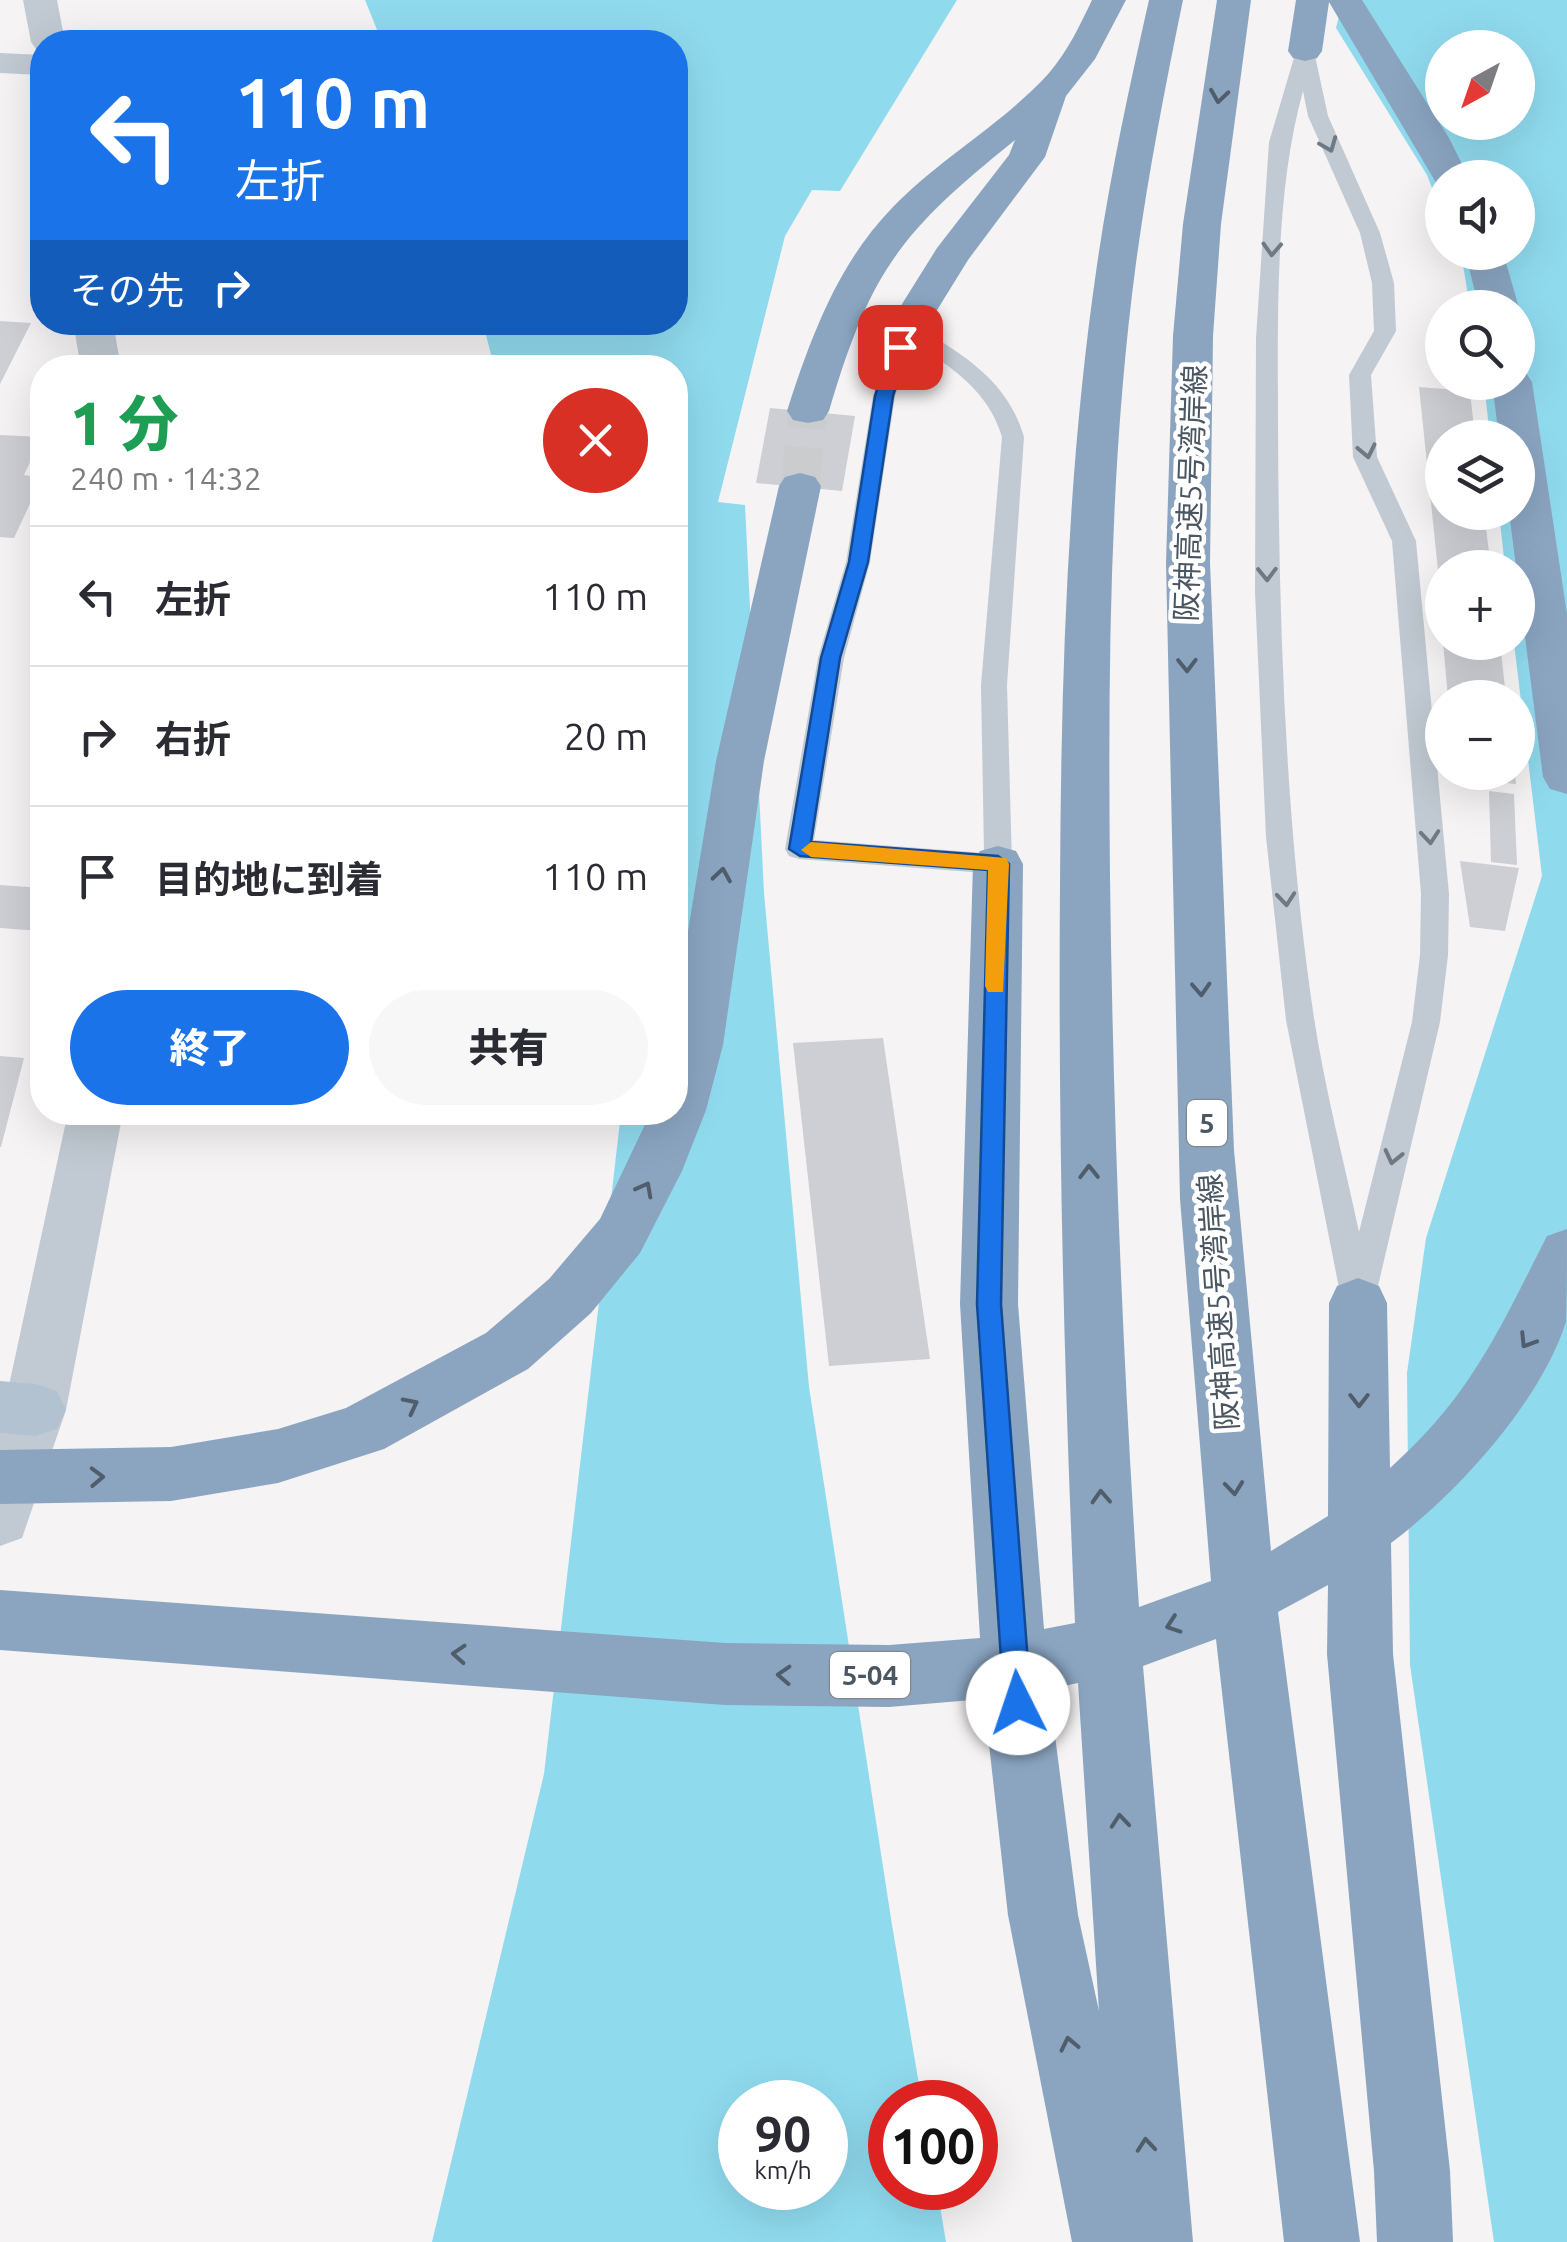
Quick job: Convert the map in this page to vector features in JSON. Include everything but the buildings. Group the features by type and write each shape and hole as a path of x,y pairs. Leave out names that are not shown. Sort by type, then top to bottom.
{"highway":[{"path":"808,410 845,303 864,267 888,235 949,175 1055,88 1078,59 1110,0"},
{"path":"1155,2242 1109,1687 1090,1256 1083,798 1097,467 1120,239 1166,0"},
{"name":"阪神高速5号湾岸線","path":"1234,0 1200,241 1190,441 1187,663 1215,1292 1267,1814 1322,2242"},
{"path":"1305,51 1313,0"},
{"path":"1345,0 1442,160"},
{"path":"907,328 951,256 1027,157 1055,88"},
{"path":"1515,400 1567,777"},
{"path":"688,1076 740,761 800,486"},
{"path":"998,864 989,1304 1020,1743 1043,1916 1110,2242"},
{"path":"0,1476 170,1474 278,1456 362,1430 506,1351 570,1296 620,1236 673,1125"},
{"name":"5-04","path":"0,1620 816,1677 946,1673 1068,1655 1174,1626 1285,1580 1371,1524 1442,1460 1492,1398 1536,1326 1567,1253"},
{"path":"1358,1303 1360,1654 1412,2172 1414,2242"}],"street":[{"path":"40,0 46,30"},
{"path":"0,63 30,64"},
{"path":"0,1518 18,1409 93,1125"}],"lane":[{"path":"1305,51 1278,142 1268,338 1267,592 1280,837 1300,1020 1358,1303"},
{"path":"1305,51 1318,116 1370,233 1383,282 1385,331 1360,375 1365,457 1404,541 1435,894 1434,955 1426,1022 1358,1303"},
{"path":"907,328 984,383 1000,399 1012,428 994,685 998,864 800,849 830,658 858,562 884,396 907,328"}],"water":[{"path":"365,0 1567,0 1567,2242 432,2242 544,1774 620,1125 688,1125 688,355 491,355 486,335 688,335 688,30 377,30"}],"pier":[{"path":"957,0 1343,0 1336,28 1425,172 1425,270 1464,270 1467,290 1425,290 1425,400 1486,400 1488,420 1425,420 1425,530 1501,530 1503,550 1425,550 1425,660 1516,660 1518,680 1425,680 1425,790 1532,790 1542,876 1426,1238 1407,1373 1410,1665 1494,2242 946,2242 941,2210 998,2210 998,2080 918,2080 809,1387 764,893 745,505 718,502 785,236 812,190 840,191"}],"tunnel":[{"path":"800,486 808,411"}],"slow traffic":[{"path":"811,850 998,864 996,986"}],"route":[{"path":"900,347 884,396 858,562 830,658 800,849 998,864 989,1304 1018,1703"}]}
